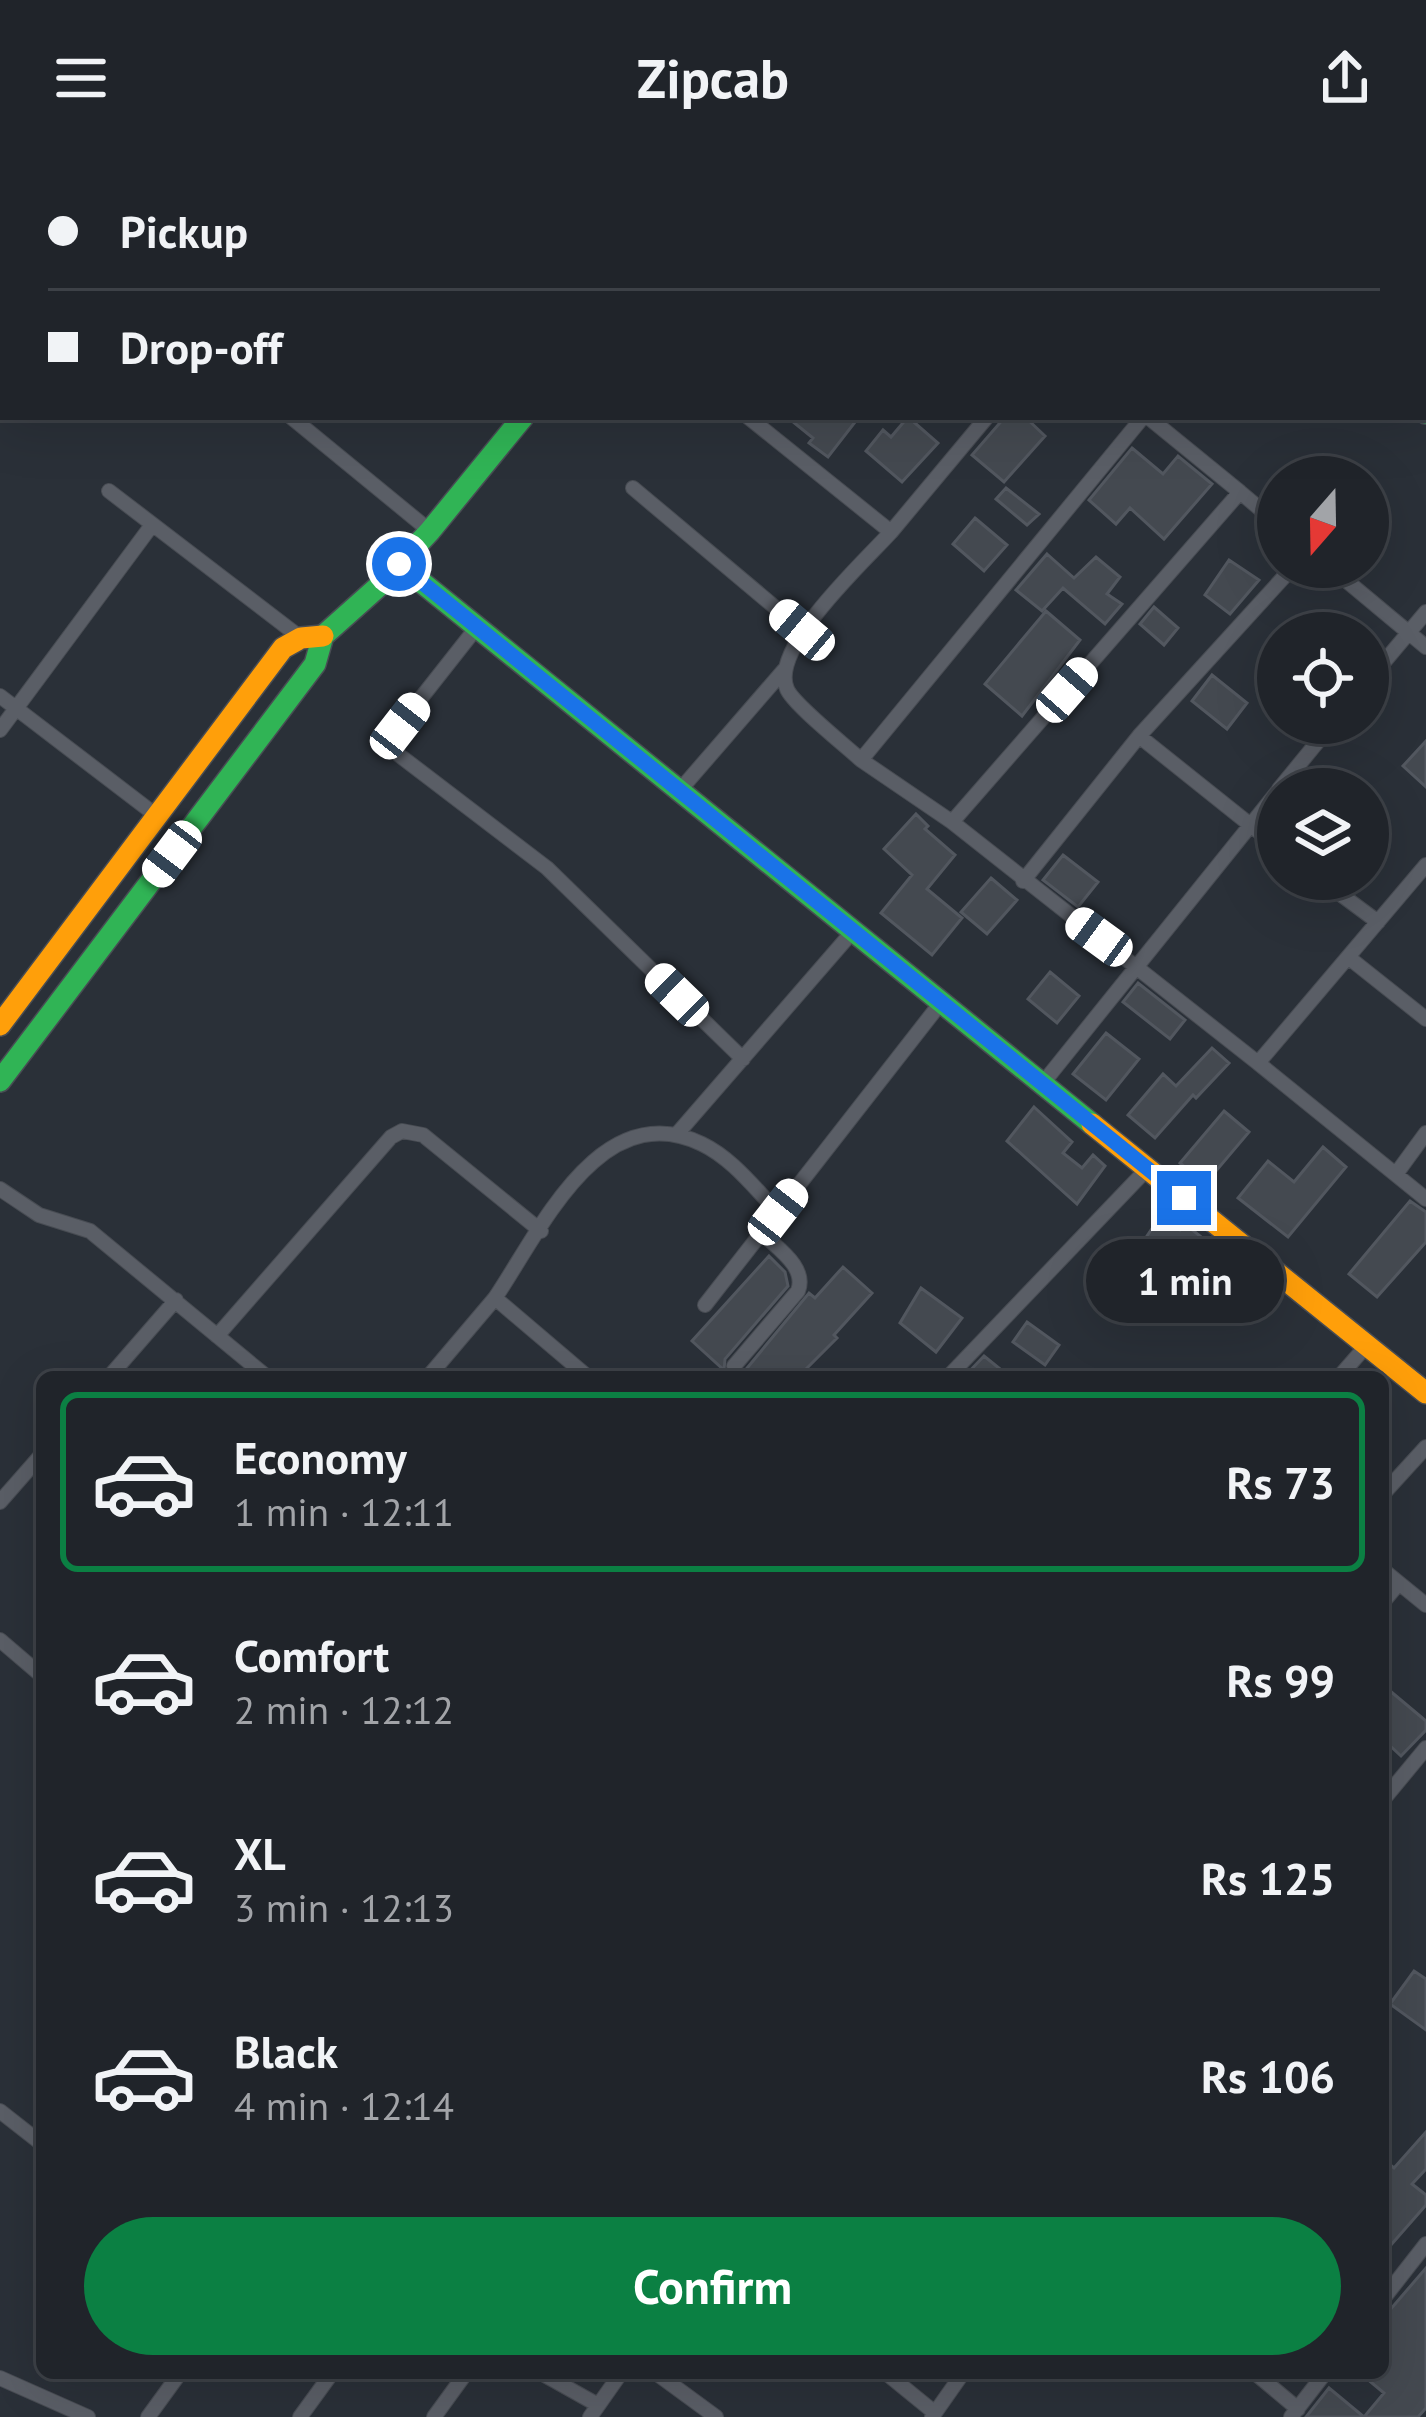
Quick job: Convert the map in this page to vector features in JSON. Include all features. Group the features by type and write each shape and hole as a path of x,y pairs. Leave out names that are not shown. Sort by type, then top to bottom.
{"street":[{"path":"295,420 430,531"},
{"path":"0,1025 283,648 312,637 399,564 521,420"},
{"path":"752,420 892,532"},
{"path":"680,790 784,670 802,630 892,532 981,420"},
{"path":"861,760 1143,420"},
{"path":"1149,420 1257,506"},
{"path":"633,488 802,630"},
{"path":"0,1081 315,664 312,637 109,491"},
{"path":"952,822 1240,492"},
{"path":"0,730 152,525"},
{"path":"399,564 1426,1393"},
{"path":"1023,881 1139,736 1274,588"},
{"path":"1355,588 1426,646"},
{"path":"1389,656 1426,612"},
{"path":"477,627 395,733 399,754 547,868 743,1059"},
{"path":"784,670 787,691 861,760 952,822 1426,1198"},
{"path":"0,695 157,816"},
{"path":"1139,736 1257,832"},
{"path":"1297,768 1317,744"},
{"path":"1043,1083 1257,816"},
{"path":"1258,1063 1426,865"},
{"path":"1348,900 1378,922"},
{"path":"677,1134 854,930"},
{"path":"1348,957 1426,1019"},
{"path":"705,1304 943,1000"},
{"path":"218,1336 401,1131 423,1135 541,1231"},
{"path":"1396,1174 1426,1133"},
{"path":"433,1371 495,1298 573,1182 618,1140 677,1134 706,1146 744,1175 778,1212"},
{"path":"953,1371 1148,1168"},
{"path":"0,1189 39,1215 90,1232 260,1371"},
{"path":"734,1366 798,1291 802,1280 799,1271 761,1233"},
{"path":"495,1298 581,1371"},
{"path":"114,1371 176,1300"},
{"path":"1344,1371 1367,1346"},
{"path":"1389,1487 1426,1447"},
{"path":"0,1502 36,1466"},
{"path":"1389,1575 1426,1606"},
{"path":"1389,1595 1400,1583"},
{"path":"0,1640 36,1671"},
{"path":"1389,1793 1426,1748"},
{"path":"0,2110 36,2139"},
{"path":"1389,2291 1426,2244"},
{"path":"0,2378 88,2417"},
{"path":"148,2417 176,2379"},
{"path":"300,2417 328,2379"},
{"path":"434,2417 462,2379"},
{"path":"549,2379 594,2411 617,2379"},
{"path":"664,2379 716,2417"},
{"path":"893,2379 934,2415 960,2379"},
{"path":"1262,2379 1294,2413 1320,2379"}],"building":[{"path":"791,420 857,420 828,457 809,443 813,438"},
{"path":"905,420 911,420 938,443 902,482 866,451 883,430 891,437"},
{"path":"1002,420 1028,420 1045,436 1004,482 972,455"},
{"path":"1132,448 1163,474 1178,456 1212,484 1164,539 1130,508 1116,524 1089,500"},
{"path":"1006,488 1039,514 1027,525 996,499"},
{"path":"975,518 1007,545 984,571 953,544"},
{"path":"1047,554 1074,578 1096,557 1120,577 1107,594 1122,604 1105,624 1063,588 1042,611 1016,590"},
{"path":"1229,560 1257,579 1230,614 1205,595"},
{"path":"1154,607 1178,628 1164,645 1140,624"},
{"path":"1046,611 1080,640 1022,716 985,684"},
{"path":"1212,675 1247,703 1227,729 1192,701"},
{"path":"1426,741 1426,787 1403,766"},
{"path":"916,814 928,826 925,829 955,855 927,889 962,918 932,955 881,913 912,875 884,849"},
{"path":"1063,855 1098,882 1078,907 1043,880"},
{"path":"991,878 1017,900 987,934 961,912"},
{"path":"1050,972 1079,996 1057,1023 1028,999"},
{"path":"1138,983 1185,1020 1170,1039 1123,1002"},
{"path":"1106,1033 1139,1059 1106,1100 1073,1074"},
{"path":"1212,1048 1229,1063 1155,1138 1128,1115 1163,1074 1176,1086"},
{"path":"1034,1107 1072,1142 1063,1153 1082,1168 1093,1155 1105,1166 1077,1204 1007,1141"},
{"path":"1224,1111 1249,1132 1205,1184 1180,1163"},
{"path":"1323,1147 1346,1167 1288,1237 1238,1198 1268,1161 1294,1182"},
{"path":"1410,1201 1426,1212 1426,1242 1377,1297 1349,1274"},
{"path":"1161,1215 1180,1230 1185,1224 1200,1236 1166,1278 1150,1265 1146,1270 1133,1257"},
{"path":"769,1256 785,1272 788,1286 725,1359 724,1370 692,1341"},
{"path":"843,1267 872,1293 804,1371 745,1371 809,1293 815,1298"},
{"path":"921,1288 962,1318 936,1352 900,1323"},
{"path":"1027,1322 1059,1345 1045,1365 1013,1342"},
{"path":"984,1356 1003,1371 970,1371"},
{"path":"1389,1690 1426,1721 1426,1730 1401,1756 1389,1745"},
{"path":"1414,1971 1426,1979 1426,2030 1390,2004"},
{"path":"1426,2132 1426,2169 1412,2184 1426,2195 1426,2205 1389,2247 1389,2164 1394,2168"},
{"path":"1426,2268 1426,2408 1418,2417 1364,2417 1384,2393 1367,2379 1389,2379 1389,2311"},
{"path":"1329,2388 1364,2417 1306,2417"}],"traffic: fast":[{"path":"0,1081 315,664 323,636 430,531 521,420"},
{"path":"399,564 1092,1124"}],"traffic: slow":[{"path":"0,1025 283,648 301,638 323,636"},
{"path":"1092,1124 1426,1393"}],"route":[{"path":"399,564 1184,1198"}]}
